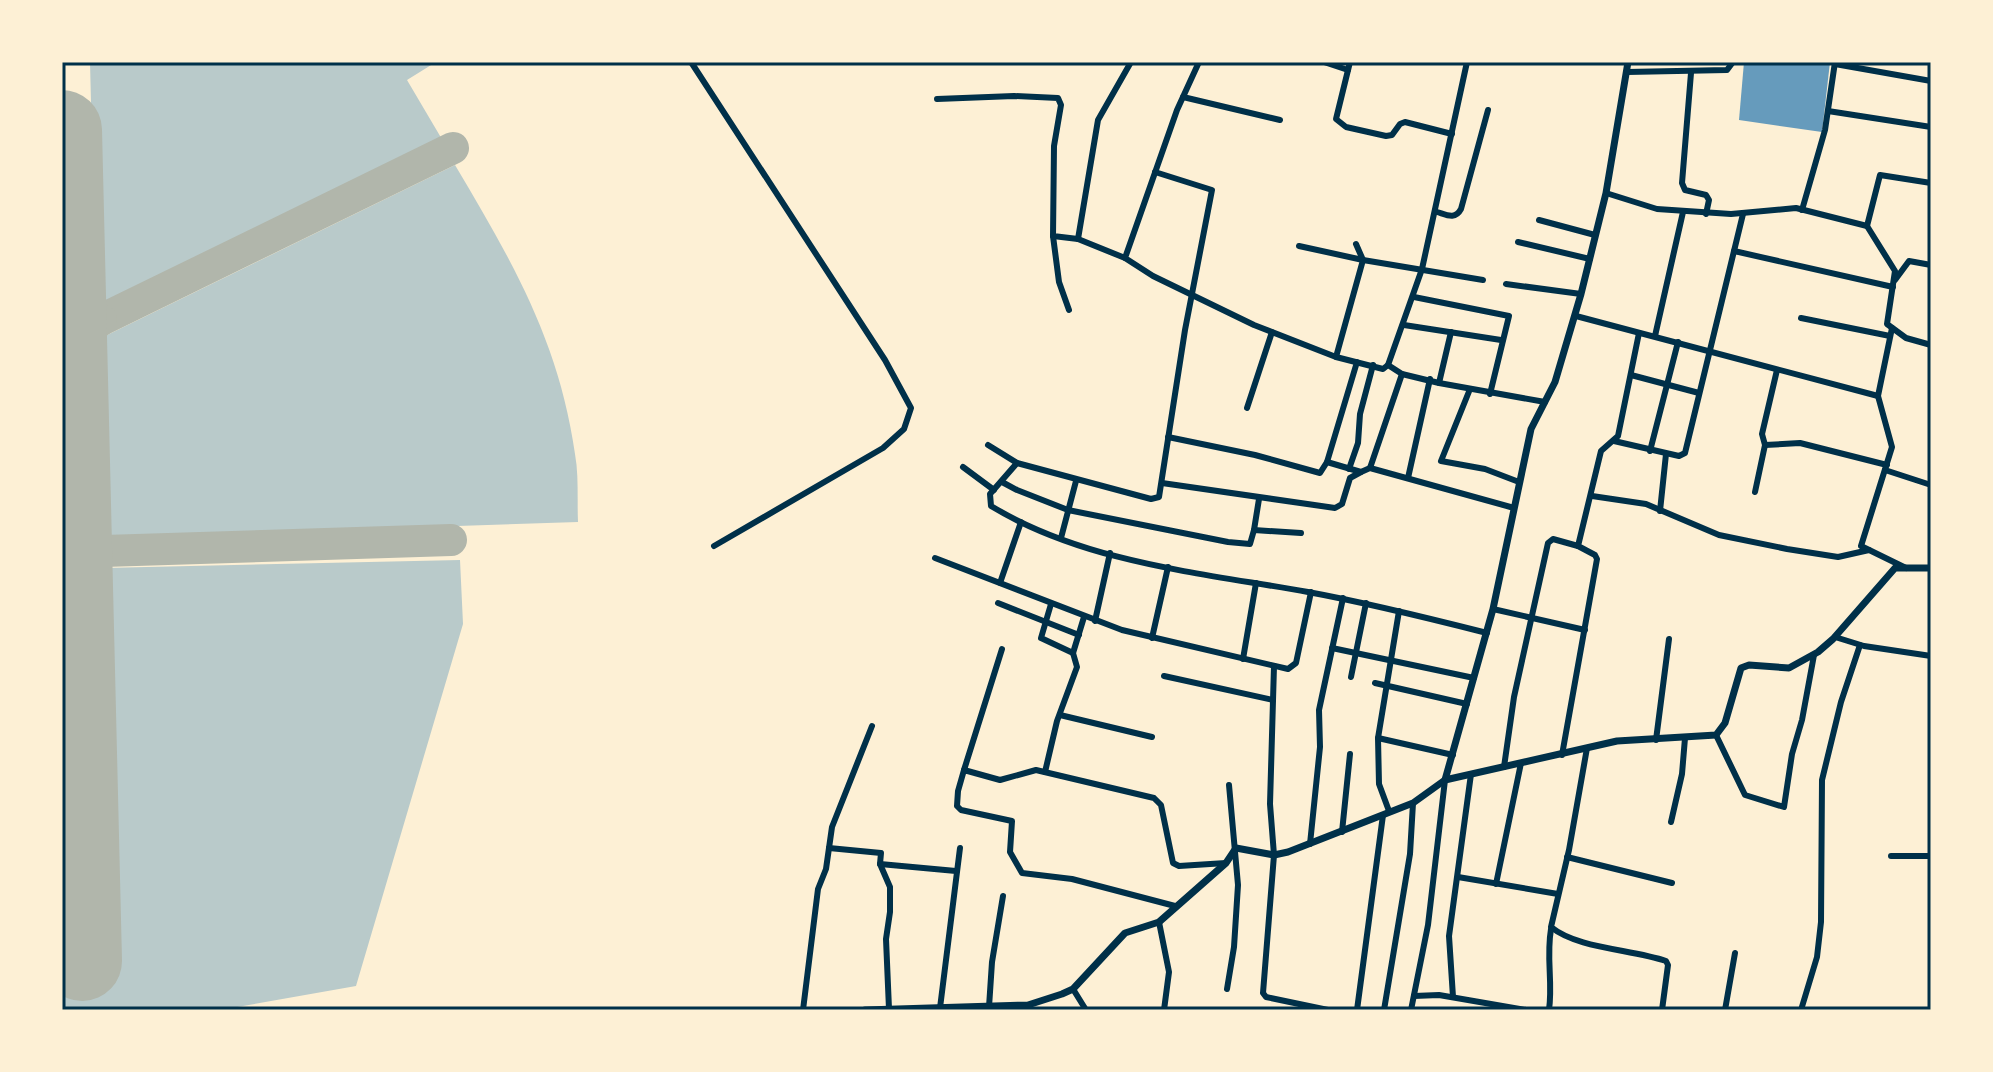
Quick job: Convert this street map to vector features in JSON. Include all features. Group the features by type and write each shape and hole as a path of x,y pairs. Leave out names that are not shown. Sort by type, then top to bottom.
{"street":[{"path":"691,62 885,360 911,408 904,429 883,448 714,546"},
{"path":"1078,239 1098,120 1131,62"},
{"path":"1125,258 1183,97 1199,62"},
{"path":"1324,62 1349,66 1336,119 1346,127 1386,136 1392,135 1405,122 1452,134"},
{"path":"1053,236 1078,239 1125,258 1153,276 1272,332 1336,357 1383,369 1388,365 1404,325 1422,269 1437,212 1467,62"},
{"path":"1411,1010 1428,925 1445,780 1493,609 1531,429 1565,354 1576,316 1606,193 1628,62"},
{"path":"1627,72 1727,70 1733,62"},
{"path":"1802,210 1822,142 1835,63 1931,81"},
{"path":"1691,73 1682,183 1685,190 1708,197 1706,214"},
{"path":"1183,97 1280,120"},
{"path":"937,99 1058,98 1061,105 1054,146 1053,236 1059,282 1069,310"},
{"path":"1437,212 1452,217 1458,215 1488,110"},
{"path":"1828,111 1931,127"},
{"path":"988,445 1017,463 1076,481 1156,500 1161,492 1185,330 1212,190 1155,172"},
{"path":"1867,226 1880,175 1931,183"},
{"path":"1606,193 1646,207 1683,212 1743,214 1790,208 1867,226 1893,265 1894,284 1887,318 1891,332 1878,396 1892,442 1861,542 1864,548 1906,568"},
{"path":"1655,336 1683,212"},
{"path":"1614,441 1666,454 1679,456 1685,453 1743,214"},
{"path":"1539,220 1595,235"},
{"path":"1518,242 1590,259"},
{"path":"1336,357 1363,260 1356,244"},
{"path":"1299,246 1483,280"},
{"path":"1734,251 1894,284"},
{"path":"1894,284 1909,261 1931,265"},
{"path":"1506,284 1581,294"},
{"path":"1414,297 1509,316 1490,394"},
{"path":"1576,316 1878,396"},
{"path":"1801,318 1891,332 1931,345"},
{"path":"1404,325 1501,340"},
{"path":"1247,408 1272,332"},
{"path":"1439,383 1451,332"},
{"path":"1578,546 1601,451 1614,441 1639,333"},
{"path":"1650,451 1678,342"},
{"path":"1168,437 1255,455 1314,473 1323,471 1357,362"},
{"path":"1349,469 1358,443 1360,414 1373,365"},
{"path":"1388,365 1402,374 1439,383 1545,402"},
{"path":"1755,492 1765,445 1762,434 1777,370"},
{"path":"1370,468 1402,374"},
{"path":"1631,375 1699,393"},
{"path":"1408,478 1430,379"},
{"path":"1470,389 1441,461 1485,469 1519,482"},
{"path":"1765,445 1800,443 1886,467 1931,485"},
{"path":"1660,511 1666,454"},
{"path":"1327,462 1361,472"},
{"path":"1017,463 988,498 991,506 1061,538 1168,567 1343,598 1487,633"},
{"path":"963,467 994,490"},
{"path":"1162,483 1335,508 1342,504 1350,478 1370,468 1514,508"},
{"path":"1061,538 1076,481"},
{"path":"1002,482 1068,510 1245,545 1252,541 1259,499"},
{"path":"1592,496 1642,503 1719,535 1787,549 1838,557 1869,550"},
{"path":"1000,583 1021,522"},
{"path":"1254,530 1301,533"},
{"path":"1504,767 1511,712 1550,540 1578,546 1597,559 1562,755"},
{"path":"1095,621 1110,553"},
{"path":"935,558 1095,621 1152,638 1288,669 1296,663 1311,592"},
{"path":"1152,638 1168,567"},
{"path":"1236,848 1274,855 1310,844 1413,803 1445,780 1617,741 1716,735 1725,723 1741,668 1749,665 1789,668 1814,655 1835,637 1895,568 1931,568"},
{"path":"1243,659 1256,583"},
{"path":"1310,844 1320,747 1319,710 1343,598"},
{"path":"998,603 1079,635"},
{"path":"1351,677 1366,603"},
{"path":"1051,604 1041,638 1073,653"},
{"path":"1493,609 1585,630"},
{"path":"1367,1010 1359,1010 1386,813 1379,784 1378,738 1399,611"},
{"path":"1045,772 1077,667 1073,653 1084,617"},
{"path":"1835,637 1860,645 1931,656"},
{"path":"1656,740 1669,639"},
{"path":"1801,1010 1817,957 1821,922 1822,780 1841,702 1860,645"},
{"path":"1332,648 1474,678"},
{"path":"1002,649 964,770 957,806 961,810 1012,821 1010,852 1022,873 1072,879 1175,906"},
{"path":"1716,735 1745,795 1784,807 1792,754 1814,655"},
{"path":"1274,666 1270,804 1274,855 1264,996 1328,1010"},
{"path":"1164,676 1273,700"},
{"path":"1375,683 1467,704"},
{"path":"1060,715 1152,737"},
{"path":"803,1010 818,889 825,873 832,827 872,726"},
{"path":"1378,738 1453,755"},
{"path":"1671,822 1682,774 1685,738"},
{"path":"1549,1010 1551,991 1547,957 1551,929 1587,748"},
{"path":"1342,832 1350,754"},
{"path":"1496,884 1521,763"},
{"path":"964,770 1000,780 1026,771 1045,772 1154,798 1161,805 1173,863 1179,866 1226,863"},
{"path":"1453,997 1449,941 1471,774"},
{"path":"1227,989 1237,909 1236,848 1232,837 1229,785"},
{"path":"1384,1010 1410,854 1413,803"},
{"path":"829,848 881,853 880,864 890,887 886,939 889,1009"},
{"path":"940,1008 960,848"},
{"path":"865,1010 1006,1008 1045,1001 1073,989 1125,933 1159,922 1226,863 1236,848"},
{"path":"1891,856 1931,856"},
{"path":"1567,857 1672,883"},
{"path":"880,864 956,871"},
{"path":"1458,877 1558,894"},
{"path":"989,1007 992,962 1003,896"},
{"path":"1159,922 1169,972 1164,1010"},
{"path":"1551,929 1596,945 1666,961 1662,1010"},
{"path":"1725,1010 1735,953"},
{"path":"1073,989 1086,1010"},
{"path":"1414,996 1433,994 1526,1010"}],"shaded area":[{"path":"90,62 436,62 407,80 443,141 96,307"},
{"path":"455,165 514,269 558,375 575,454 578,522 101,538 97,340"},
{"path":"460,560 463,624 356,986 220,1010 62,1010 62,864 65,964 114,963 103,568"}],"water":[{"path":"1744,62 1830,62 1822,132 1739,120"}],"taxiway":[{"path":"66,307 95,321 101,320 453,148"},
{"path":"67,362 81,338 101,320"},
{"path":"72,552 451,540"}],"runway":[{"path":"62,130 82,961"}]}
